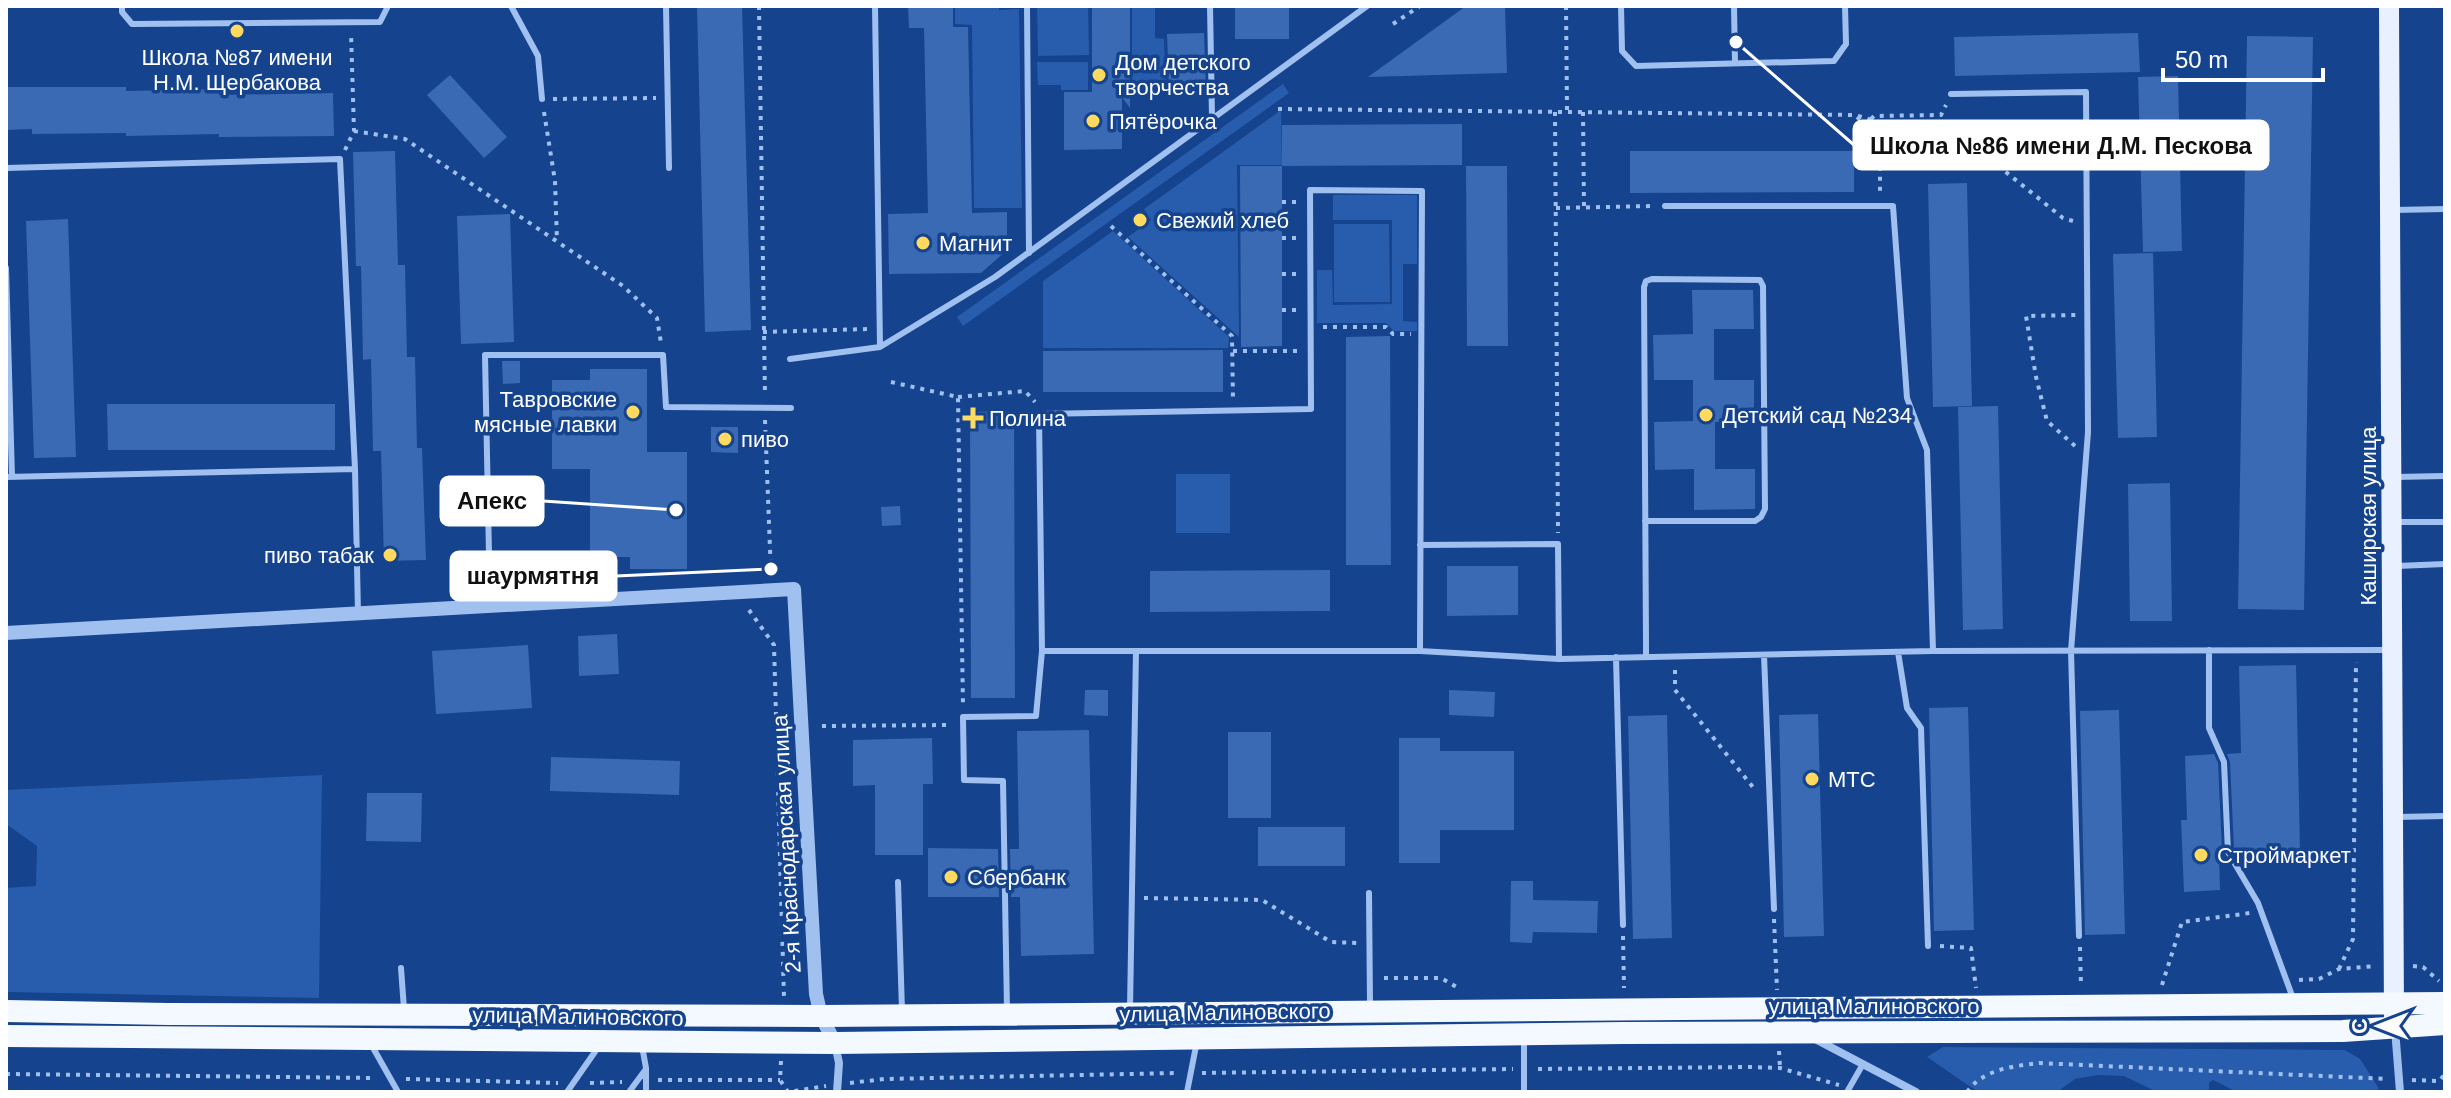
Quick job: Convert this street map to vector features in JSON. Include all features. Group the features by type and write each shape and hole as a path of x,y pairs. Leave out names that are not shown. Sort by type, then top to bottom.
{"highway":[{"name":"улица Малиновского","path":"6,1011 821,1016 2445,1003"},
{"name":"улица Малиновского","path":"6,1036 835,1043 1524,1034 2343,1031 2445,1024"}],"main road":[{"name":"Каширская улица","path":"2389,6 2394,1026"}],"street":[{"name":"2-я Краснодарская улица","path":"771,590 794,589 816,994 821,1016 835,1043 839,1063 837,1092"},
{"path":"6,633 771,590"},
{"path":"2394,1026 2400,1092"},
{"path":"1802,1032 1916,1092"}],"lane":[{"path":"122,6 122,12 132,24 380,22 388,6"},
{"path":"511,6 538,56 542,99"},
{"path":"666,6 669,168"},
{"path":"875,6 880,347"},
{"path":"1027,6 1029,253"},
{"path":"1210,6 1212,117"},
{"path":"790,359 880,347 995,277 1367,6"},
{"path":"1621,6 1622,51 1636,66 1834,61 1846,44 1845,6"},
{"path":"1734,6 1735,63"},
{"path":"1951,94 2086,92 2088,432 2071,651 2079,936"},
{"path":"6,168 340,159 355,469 358,613"},
{"path":"1007,1014 1003,781 964,780 963,721 1036,716 1042,651 1039,414 1311,409 1310,190 1422,191 1420,651"},
{"path":"1665,206 1893,206 1907,398 1927,450 1933,651"},
{"path":"2390,210 2445,209"},
{"path":"6,268 9,477 355,469"},
{"path":"1645,521 1755,521 1765,509 1763,286 1760,280 1646,281 1645,521 1646,657"},
{"path":"490,604 485,355 663,355 666,407 791,408"},
{"path":"2391,477 2445,476"},
{"path":"2392,522 2445,522"},
{"path":"1420,545 1558,544 1559,659"},
{"path":"2392,566 2445,564"},
{"path":"2209,650 2209,728 2224,762 2228,852 2261,912 2296,1005"},
{"path":"1042,651 1420,651 1559,659 1933,651 2393,650"},
{"path":"1130,1013 1136,651"},
{"path":"1898,652 1907,708 1921,728 1928,946"},
{"path":"1764,655 1774,909"},
{"path":"1616,657 1623,925"},
{"path":"2393,817 2445,816"},
{"path":"898,882 902,1014"},
{"path":"1369,893 1370,1011"},
{"path":"401,968 404,1014"},
{"path":"1524,1034 1524,1092"},
{"path":"1187,1092 1198,1038"},
{"path":"368,1039 398,1092"},
{"path":"567,1092 602,1042"},
{"path":"641,1042 646,1092"},
{"path":"1848,1090 1863,1064"},
{"path":"629,1092 646,1068"}],"path":[{"path":"759,6 763,332 771,590"},
{"path":"1393,24 1420,6"},
{"path":"1566,6 1567,112"},
{"path":"340,159 354,131 351,22"},
{"path":"1871,119 1874,116 1941,115 1951,94"},
{"path":"557,241 555,181 542,99 668,98"},
{"path":"1278,109 1855,115 1981,152 2063,218 2087,224"},
{"path":"1555,112 1558,544"},
{"path":"1583,112 1584,206"},
{"path":"1855,115 1880,138 1880,206"},
{"path":"354,131 405,139 623,286 657,318 663,355"},
{"path":"1556,208 1665,206"},
{"path":"1111,226 1232,336 1233,410"},
{"path":"2086,455 2047,421 2026,316 2088,315"},
{"path":"1310,327 1386,327 1393,334 1421,334"},
{"path":"763,332 880,329"},
{"path":"1233,351 1310,351"},
{"path":"891,382 958,397 1025,391 1039,406"},
{"path":"822,726 963,721 958,397"},
{"path":"749,591 749,611 774,645 784,993"},
{"path":"2339,969 2353,939 2356,650"},
{"path":"1675,670 1675,690 1770,808"},
{"path":"1132,898 1262,900 1331,942 1370,944"},
{"path":"1774,909 1777,1009"},
{"path":"2161,987 2182,922 2261,912"},
{"path":"1623,925 1624,994"},
{"path":"2079,936 2081,989"},
{"path":"1928,946 1971,948 1976,990"},
{"path":"2394,965 2423,967 2439,981 2445,982"},
{"path":"1967,1092 1982,1078 2004,1068 2039,1063 2439,1081 2445,1074"},
{"path":"884,1079 1780,1068 1848,1090"},
{"path":"780,1080 788,1092"}],"shaded area":[{"path":"955,6 1019,9 1022,208 974,208 972,25 955,24"},
{"path":"1037,6 1088,6 1089,55 1038,56"},
{"path":"1132,6 1155,6 1155,38 1164,39 1166,91 1132,91"},
{"path":"1037,62 1088,62 1088,90 1061,90 1061,85 1038,85"},
{"path":"1283,84 1289,93 963,326 957,317"},
{"path":"1281,110 1282,165 1237,165 1239,337 1128,237 1151,220 1144,209"},
{"path":"1333,195 1417,195 1417,264 1403,264 1403,321 1417,322 1417,331 1394,331 1386,323 1317,323 1317,270 1332,270 1333,305 1392,304 1392,220 1333,220"},
{"path":"1334,224 1389,224 1390,302 1334,302"},
{"path":"1113,231 1229,337 1228,348 1043,348 1043,281"},
{"path":"1176,474 1230,474 1230,533 1176,533"},
{"path":"322,775 319,998 6,992 6,888 36,886 37,846 6,824 6,790"},
{"path":"1943,1047 2345,1050 2360,1059 2378,1092 2237,1092 2213,1080 2209,1083 2209,1092 2157,1092 2124,1076 2098,1075 2075,1079 2057,1092 1978,1092 1927,1057"}],"building":[{"path":"697,6 742,6 751,330 705,332"},
{"path":"908,6 953,6 953,27 968,27 972,213 1007,212 1007,250 981,273 889,274 888,214 928,213 924,28 909,28"},
{"path":"1092,6 1130,6 1130,108 1122,97 1122,149 1064,150 1064,92 1092,92"},
{"path":"1235,6 1289,6 1289,39 1235,39"},
{"path":"1466,6 1505,6 1507,73 1368,77"},
{"path":"1204,33 1206,91 1169,92 1167,34"},
{"path":"2138,33 2140,72 1955,76 1954,37"},
{"path":"2247,36 2313,37 2304,610 2238,609"},
{"path":"450,75 507,137 484,158 427,95"},
{"path":"2178,76 2182,251 2143,252 2138,77"},
{"path":"6,87 126,87 126,91 219,89 219,95 333,93 334,136 32,134 32,129 6,130"},
{"path":"1462,124 1462,165 1282,166 1282,125"},
{"path":"395,151 398,265 405,265 407,357 415,357 417,448 422,448 426,560 384,561 381,451 373,451 371,359 363,360 361,266 356,266 353,152"},
{"path":"1630,151 1854,151 1854,192 1630,193"},
{"path":"1240,166 1282,166 1282,346 1241,347"},
{"path":"1466,166 1507,166 1508,346 1467,346"},
{"path":"1967,183 1972,406 1933,407 1928,184"},
{"path":"510,214 514,342 461,344 457,216"},
{"path":"68,219 76,457 34,458 26,221"},
{"path":"2153,253 2157,437 2118,438 2113,254"},
{"path":"1692,290 1753,290 1754,329 1714,329 1714,380 1754,380 1754,422 1715,422 1715,469 1755,469 1755,509 1694,510 1694,469 1655,470 1654,422 1693,421 1693,380 1654,380 1653,335 1693,334"},
{"path":"1390,336 1391,565 1346,565 1346,337"},
{"path":"1223,350 1223,392 1043,392 1043,351"},
{"path":"502,361 520,361 520,383 503,384"},
{"path":"590,369 647,369 647,452 687,452 687,569 630,569 630,557 590,557 590,469 552,469 552,380 590,380"},
{"path":"107,404 335,404 335,450 108,450"},
{"path":"1998,406 2003,629 1963,630 1958,407"},
{"path":"1014,411 1015,698 971,698 970,412"},
{"path":"711,427 738,427 738,453 711,452"},
{"path":"2170,483 2172,621 2130,621 2128,484"},
{"path":"900,506 901,525 882,526 881,507"},
{"path":"1447,566 1518,566 1518,615 1447,616"},
{"path":"1330,570 1330,611 1150,612 1150,571"},
{"path":"617,634 619,674 579,676 578,636"},
{"path":"528,645 532,708 436,714 432,651"},
{"path":"2296,665 2300,849 2234,850 2230,762 2227,754 2241,753 2239,666"},
{"path":"1085,690 1108,690 1108,716 1084,715"},
{"path":"1449,690 1495,692 1494,717 1449,715"},
{"path":"1968,707 1974,930 1934,931 1929,708"},
{"path":"2119,710 2125,934 2085,935 2080,711"},
{"path":"1818,714 1824,936 1784,937 1779,715"},
{"path":"1667,715 1672,938 1633,939 1628,716"},
{"path":"1089,730 1094,954 1021,956 1020,897 1011,897 1010,849 1019,849 1017,731"},
{"path":"1228,732 1271,732 1271,818 1228,818"},
{"path":"932,738 933,784 923,784 923,855 875,855 875,785 853,786 853,740"},
{"path":"1399,738 1440,738 1440,751 1514,751 1514,830 1440,830 1440,863 1399,863"},
{"name":"Строймаркет","path":"2214,754 2218,763 2222,850 2219,850 2220,890 2184,892 2181,820 2187,820 2185,756"},
{"path":"551,757 680,761 679,795 550,791"},
{"path":"367,793 422,793 421,842 366,841"},
{"path":"1258,827 1345,827 1345,866 1258,866"},
{"path":"928,848 998,849 999,897 928,897"},
{"path":"1511,881 1533,881 1533,900 1598,901 1597,933 1533,932 1532,943 1510,942"}],"place":[{"name":"Школа №87 имени Н.М. Щербакова","path":"237,31"},
{"name":"Школа №86 имени Д.М. Пескова","path":"1736,42"},
{"name":"Дом детского творчества","path":"1099,75"},
{"name":"Пятёрочка","path":"1093,121"},
{"name":"Свежий хлеб","path":"1140,220"},
{"name":"Магнит","path":"923,243"},
{"name":"Тавровские мясные лавки","path":"633,412"},
{"name":"Детский сад №234","path":"1706,415"},
{"name":"Полина","path":"973,418"},
{"name":"пиво","path":"725,439"},
{"name":"Апекс","path":"676,510"},
{"name":"пиво табак","path":"390,555"},
{"name":"шаурмятня","path":"771,569"},
{"name":"МТС","path":"1812,779"},
{"name":"Строймаркет","path":"2201,855"},
{"name":"Сбербанк","path":"951,877"}]}
